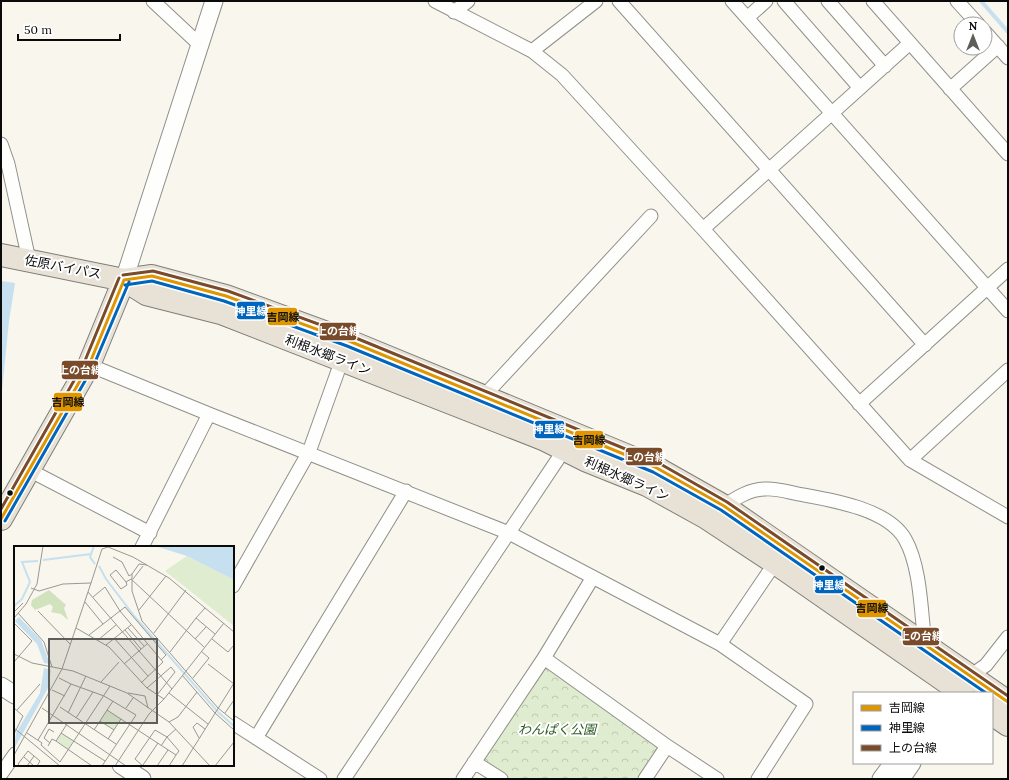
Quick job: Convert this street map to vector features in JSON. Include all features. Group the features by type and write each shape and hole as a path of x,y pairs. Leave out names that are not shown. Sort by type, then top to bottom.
{"highway":[{"name":"佐原バイパス","path":"17,258 124,280"},
{"name":"利根水郷ライン","path":"124,280 152,276 226,296 543,439 569,442 655,467 724,506 780,555 957,689 969,692"},
{"path":"1,519 89,365 124,280"},
{"name":"利根水郷ライン","path":"345,350 484,396 705,517 780,555 925,645 957,689"},
{"name":"利根水郷ライン","path":"993,698 1008,702"},
{"path":"993,715 1008,725"}],"street":[{"path":"153,1 199,44"},
{"path":"124,280 214,1"},
{"path":"435,1 532,51 562,75 703,229 910,460 1008,518"},
{"path":"454,12 468,1"},
{"path":"532,51 596,1"},
{"path":"619,1 768,171 925,345"},
{"path":"732,1 1008,311"},
{"path":"747,18 766,1"},
{"path":"784,1 860,88"},
{"path":"828,1 885,66"},
{"path":"873,1 1008,154"},
{"path":"957,1 971,16"},
{"path":"993,41 1008,58"},
{"path":"703,229 910,43"},
{"path":"950,89 998,46"},
{"path":"1,144 8,164 17,258"},
{"path":"484,396 651,216"},
{"path":"859,404 1008,269"},
{"path":"234,584 309,452 345,350"},
{"path":"89,365 509,533 720,644 806,704 758,779"},
{"path":"910,460 1008,370"},
{"path":"143,546 209,414"},
{"path":"344,779 569,442"},
{"path":"29,470 150,533"},
{"path":"724,506 740,496 765,489 853,505 895,526 904,537 911,551 918,584 925,645"},
{"path":"256,738 406,491"},
{"path":"720,644 780,555"},
{"path":"463,779 544,658 593,577"},
{"path":"957,689 986,665 1008,636"},
{"path":"544,658 667,746 717,779"},
{"path":"1,686 14,694"},
{"path":"234,724 320,779"},
{"path":"645,779 667,746"},
{"path":"1,774 14,755"},
{"path":"474,762 500,779"},
{"path":"881,779 891,764"},
{"path":"901,779 911,764"},
{"path":"122,766 142,779"}],"green space":[{"name":"わんぱく公園","path":"544,658 667,746 645,779 501,779 474,762"}],"water":[{"path":"1,281 15,283 9,321 1,401"}],"waterway":[{"path":"981,1 1008,32"}],"transit line":[{"name":"上の台線","path":"123,275 153,271 228,291 351,336 657,462 727,502 1008,696"},
{"name":"吉岡線","path":"124,280 152,276 226,296 349,341 655,467 724,506 1008,702"},
{"name":"上の台線","path":"1,509 84,363 119,278"},
{"name":"吉岡線","path":"1,519 89,365 124,280"},
{"name":"神里線","path":"125,285 152,281 224,301 347,346 653,472 721,510 985,692"},
{"name":"神里線","path":"5,521 93,367 129,282"}]}
